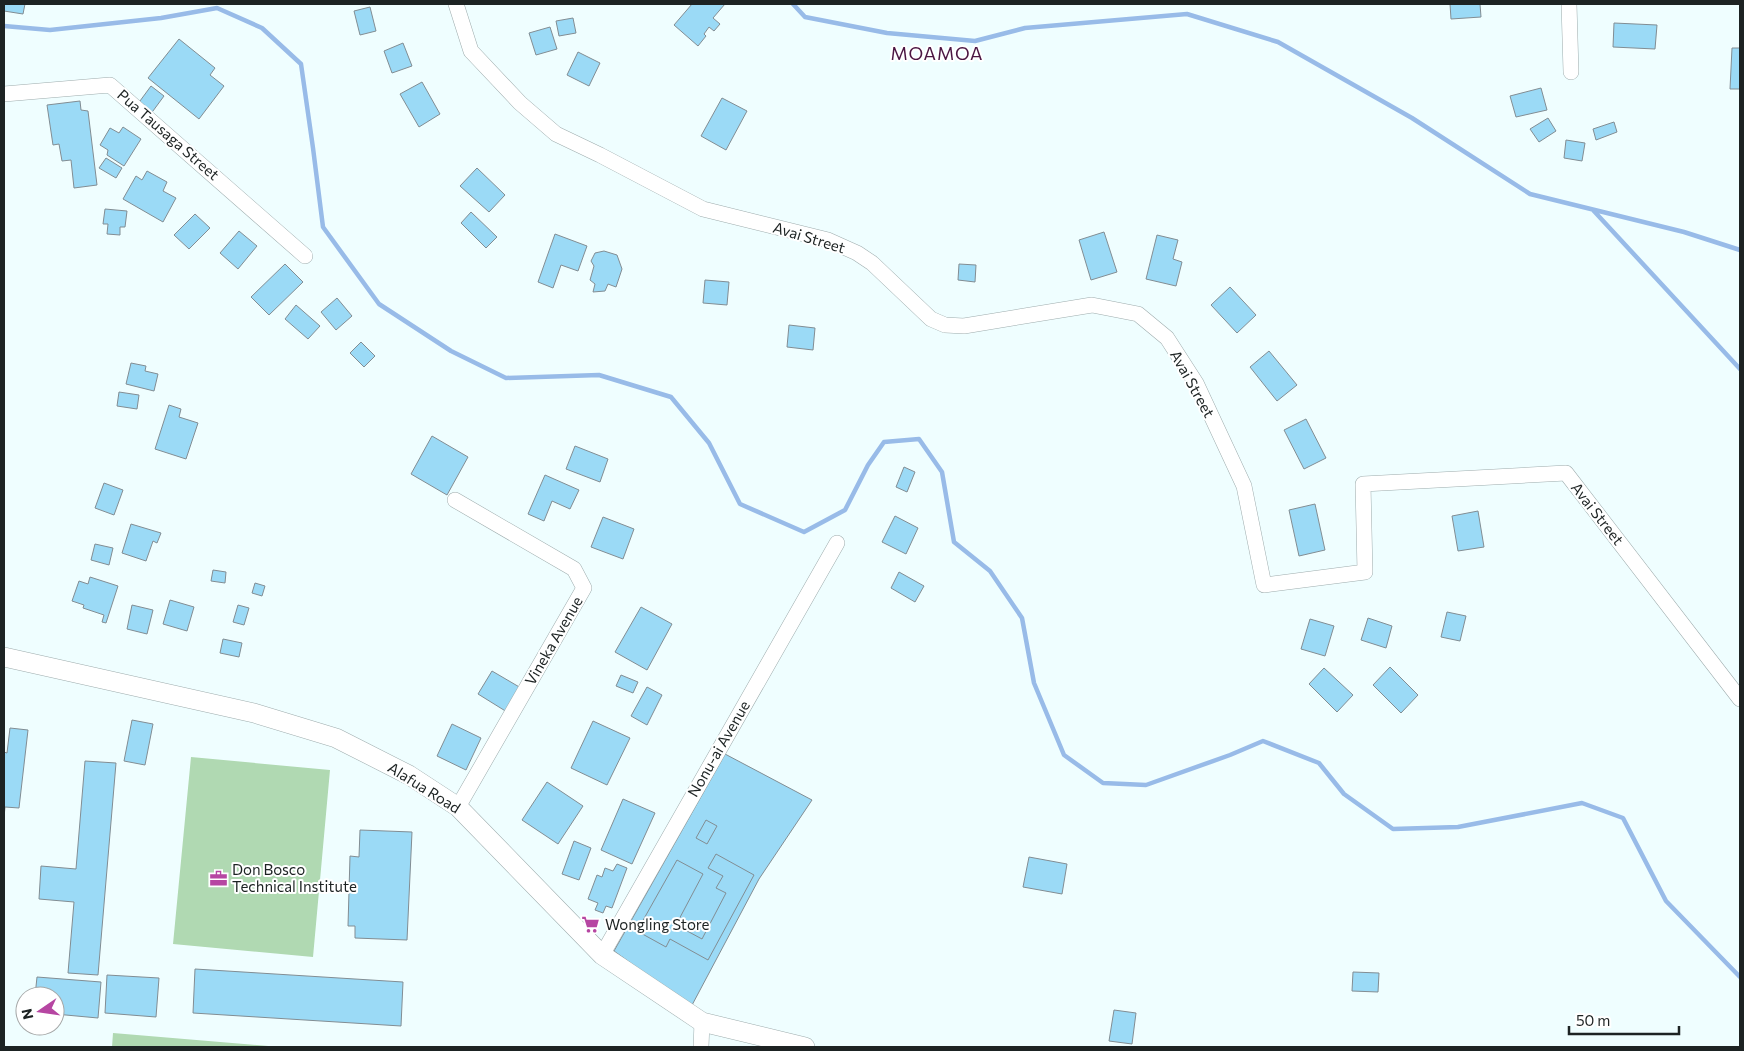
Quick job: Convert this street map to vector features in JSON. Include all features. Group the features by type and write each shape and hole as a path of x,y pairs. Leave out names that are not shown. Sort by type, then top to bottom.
{"street":[{"name":"Avai Street","path":"456,4 471,51 520,103 556,134 702,208 828,240 857,253 872,263 931,319 945,325 964,326 1092,305 1138,314 1166,338 1196,383 1244,486 1264,585 1365,572 1363,484 1566,473 1740,699"},
{"path":"1569,4 1571,72"},
{"name":"Pua Tausaga Street","path":"4,94 110,85 305,256"},
{"name":"Vineka Avenue","path":"455,500 574,569 584,588 458,807"},
{"name":"Nonu-ai Avenue","path":"602,955 837,543"},
{"name":"Alafua Road","path":"4,657 254,713 336,738 409,775 458,807 602,955 702,1022 805,1047"},
{"path":"701,1047 702,1022"}],"green space":[{"path":"191,757 330,770 313,957 173,944"},
{"path":"113,1033 280,1047 112,1047"}],"building":[{"path":"4,4 25,4 23,14 4,11"},
{"path":"692,4 725,4 713,18 720,24 714,31 709,27 704,34 706,36 698,46 674,25"},
{"path":"1450,4 1480,4 1481,17 1451,19"},
{"path":"370,7 376,31 360,35 354,11"},
{"path":"573,18 576,33 559,36 556,21"},
{"path":"1614,23 1657,25 1655,49 1613,47"},
{"path":"550,27 557,49 536,55 529,33"},
{"path":"179,39 215,68 210,75 224,86 199,119 148,78"},
{"path":"403,43 412,66 392,73 384,51"},
{"path":"1732,48 1740,48 1740,89 1730,89"},
{"path":"578,52 600,63 589,86 567,75"},
{"path":"422,82 440,114 419,127 400,94"},
{"path":"151,86 164,96 150,115 137,105"},
{"path":"1541,88 1547,110 1516,117 1510,96"},
{"path":"722,98 747,111 726,150 701,136"},
{"path":"80,101 81,110 88,111 97,185 74,188 71,160 62,161 59,144 53,145 47,105"},
{"path":"1548,118 1556,131 1539,142 1530,129"},
{"path":"1614,122 1617,132 1596,140 1593,129"},
{"path":"123,127 141,139 124,166 107,155 108,150 100,145 110,128 119,133"},
{"path":"1566,140 1585,143 1582,161 1564,158"},
{"path":"106,158 122,168 116,178 99,168"},
{"path":"477,168 505,195 489,212 460,186"},
{"path":"147,171 167,182 163,191 176,198 163,222 123,199 136,176 142,180"},
{"path":"105,209 127,211 125,227 120,227 120,235 107,234 108,224 103,224"},
{"path":"471,212 497,237 486,248 461,223"},
{"path":"195,214 210,228 189,249 174,235"},
{"path":"239,231 257,246 238,269 220,253"},
{"path":"1104,232 1117,272 1091,280 1079,240"},
{"path":"555,234 587,246 578,271 561,265 553,288 538,282"},
{"path":"1157,235 1178,240 1173,259 1182,262 1176,286 1146,279"},
{"path":"604,251 617,255 622,269 616,287 608,284 605,291 593,292 595,284 590,280 594,266 591,261 595,253"},
{"path":"285,264 303,282 269,315 251,297"},
{"path":"959,264 976,265 975,282 958,280"},
{"path":"705,280 729,282 727,305 703,303"},
{"path":"1230,287 1256,315 1237,333 1211,305"},
{"path":"337,298 352,316 336,330 321,312"},
{"path":"296,305 320,326 308,339 285,319"},
{"path":"789,325 815,328 813,350 787,347"},
{"path":"361,342 375,356 364,367 350,353"},
{"path":"1269,351 1297,385 1277,401 1250,367"},
{"path":"131,363 146,366 145,371 158,374 154,391 126,384"},
{"path":"119,392 139,395 137,409 117,406"},
{"path":"169,405 181,409 179,417 198,423 186,459 155,449"},
{"path":"1306,419 1326,458 1304,469 1284,430"},
{"path":"432,436 468,457 447,495 411,474"},
{"path":"575,446 608,459 600,482 566,469"},
{"path":"904,467 915,472 907,492 896,487"},
{"path":"545,475 579,490 570,509 552,501 544,521 528,514"},
{"path":"104,483 123,490 114,515 95,508"},
{"path":"1315,504 1325,550 1299,556 1289,510"},
{"path":"1478,511 1484,547 1458,551 1452,516"},
{"path":"895,516 918,528 906,554 882,542"},
{"path":"603,517 634,529 623,559 591,547"},
{"path":"131,524 161,533 157,543 153,541 146,561 122,553"},
{"path":"95,544 113,548 109,565 91,560"},
{"path":"213,570 226,572 225,583 211,581"},
{"path":"899,572 924,586 915,602 891,588"},
{"path":"90,577 118,586 106,623 102,622 104,615 83,608 84,605 72,601 79,581 88,584"},
{"path":"255,583 265,586 262,596 252,593"},
{"path":"170,600 194,607 187,631 163,624"},
{"path":"132,605 153,610 147,634 127,629"},
{"path":"238,605 249,608 244,625 233,622"},
{"path":"641,607 672,624 647,670 615,652"},
{"path":"1447,612 1466,616 1460,641 1441,637"},
{"path":"1368,618 1392,626 1386,648 1361,640"},
{"path":"1310,619 1334,626 1325,656 1301,649"},
{"path":"223,639 242,643 239,657 220,653"},
{"path":"1390,667 1418,695 1401,713 1373,685"},
{"path":"1324,668 1353,695 1337,712 1309,684"},
{"path":"492,671 521,688 507,712 478,694"},
{"path":"621,675 638,682 633,693 616,686"},
{"path":"647,687 662,695 647,725 631,716"},
{"path":"132,720 153,724 145,765 124,761"},
{"path":"593,721 630,738 607,785 571,768"},
{"path":"452,724 481,738 466,770 437,756"},
{"path":"10,728 28,730 19,808 5,807 4,817 4,752 7,753"},
{"path":"725,754 812,800 759,879 691,1007 614,951"},
{"path":"85,761 116,763 98,975 68,973 74,902 39,899 41,866 76,869"},
{"path":"547,782 583,806 558,844 522,820"},
{"path":"623,799 655,813 632,864 601,850"},
{"path":"706,820 717,826 707,844 696,838"},
{"path":"360,830 412,832 407,940 355,938 355,926 348,926 350,856 359,857"},
{"path":"574,841 591,848 579,880 562,874"},
{"path":"716,854 754,875 708,960 670,939 666,947 637,931 677,860 703,874 676,925 702,939 726,893 716,888 723,876 708,868"},
{"path":"1029,857 1067,864 1062,894 1023,887"},
{"path":"617,864 627,868 612,908 606,906 603,913 595,910 598,903 588,899 597,875 602,877 605,868 613,871"},
{"path":"195,969 403,982 401,1026 193,1013"},
{"path":"1353,972 1379,973 1378,992 1352,991"},
{"path":"107,975 159,978 156,1017 105,1013"},
{"path":"37,977 101,982 98,1018 65,1015 65,986 36,986"},
{"path":"1114,1010 1136,1013 1132,1044 1109,1041"}],"waterway":[{"path":"793,4 805,17 887,33 975,41 1025,28 1187,14 1278,42 1412,118 1530,194 1684,232 1740,250"},
{"path":"4,26 50,30 161,18 217,8 262,28 301,64 323,227 379,304 451,351 506,378 599,375 671,397 709,443 740,504 804,532 845,510 868,465 884,442 919,439 942,472 954,542 990,571 1022,618 1034,683 1064,755 1103,783 1146,785 1263,741 1319,763 1344,794 1393,829 1458,827 1582,803 1623,818 1666,901 1740,977"},
{"path":"1593,210 1740,369"}],"place":[{"name":"Don Bosco Technical Institute","path":"218,879"},
{"name":"Wongling Store","path":"591,925"}],"district":[{"name":"MOAMOA","path":"937,54"}]}
